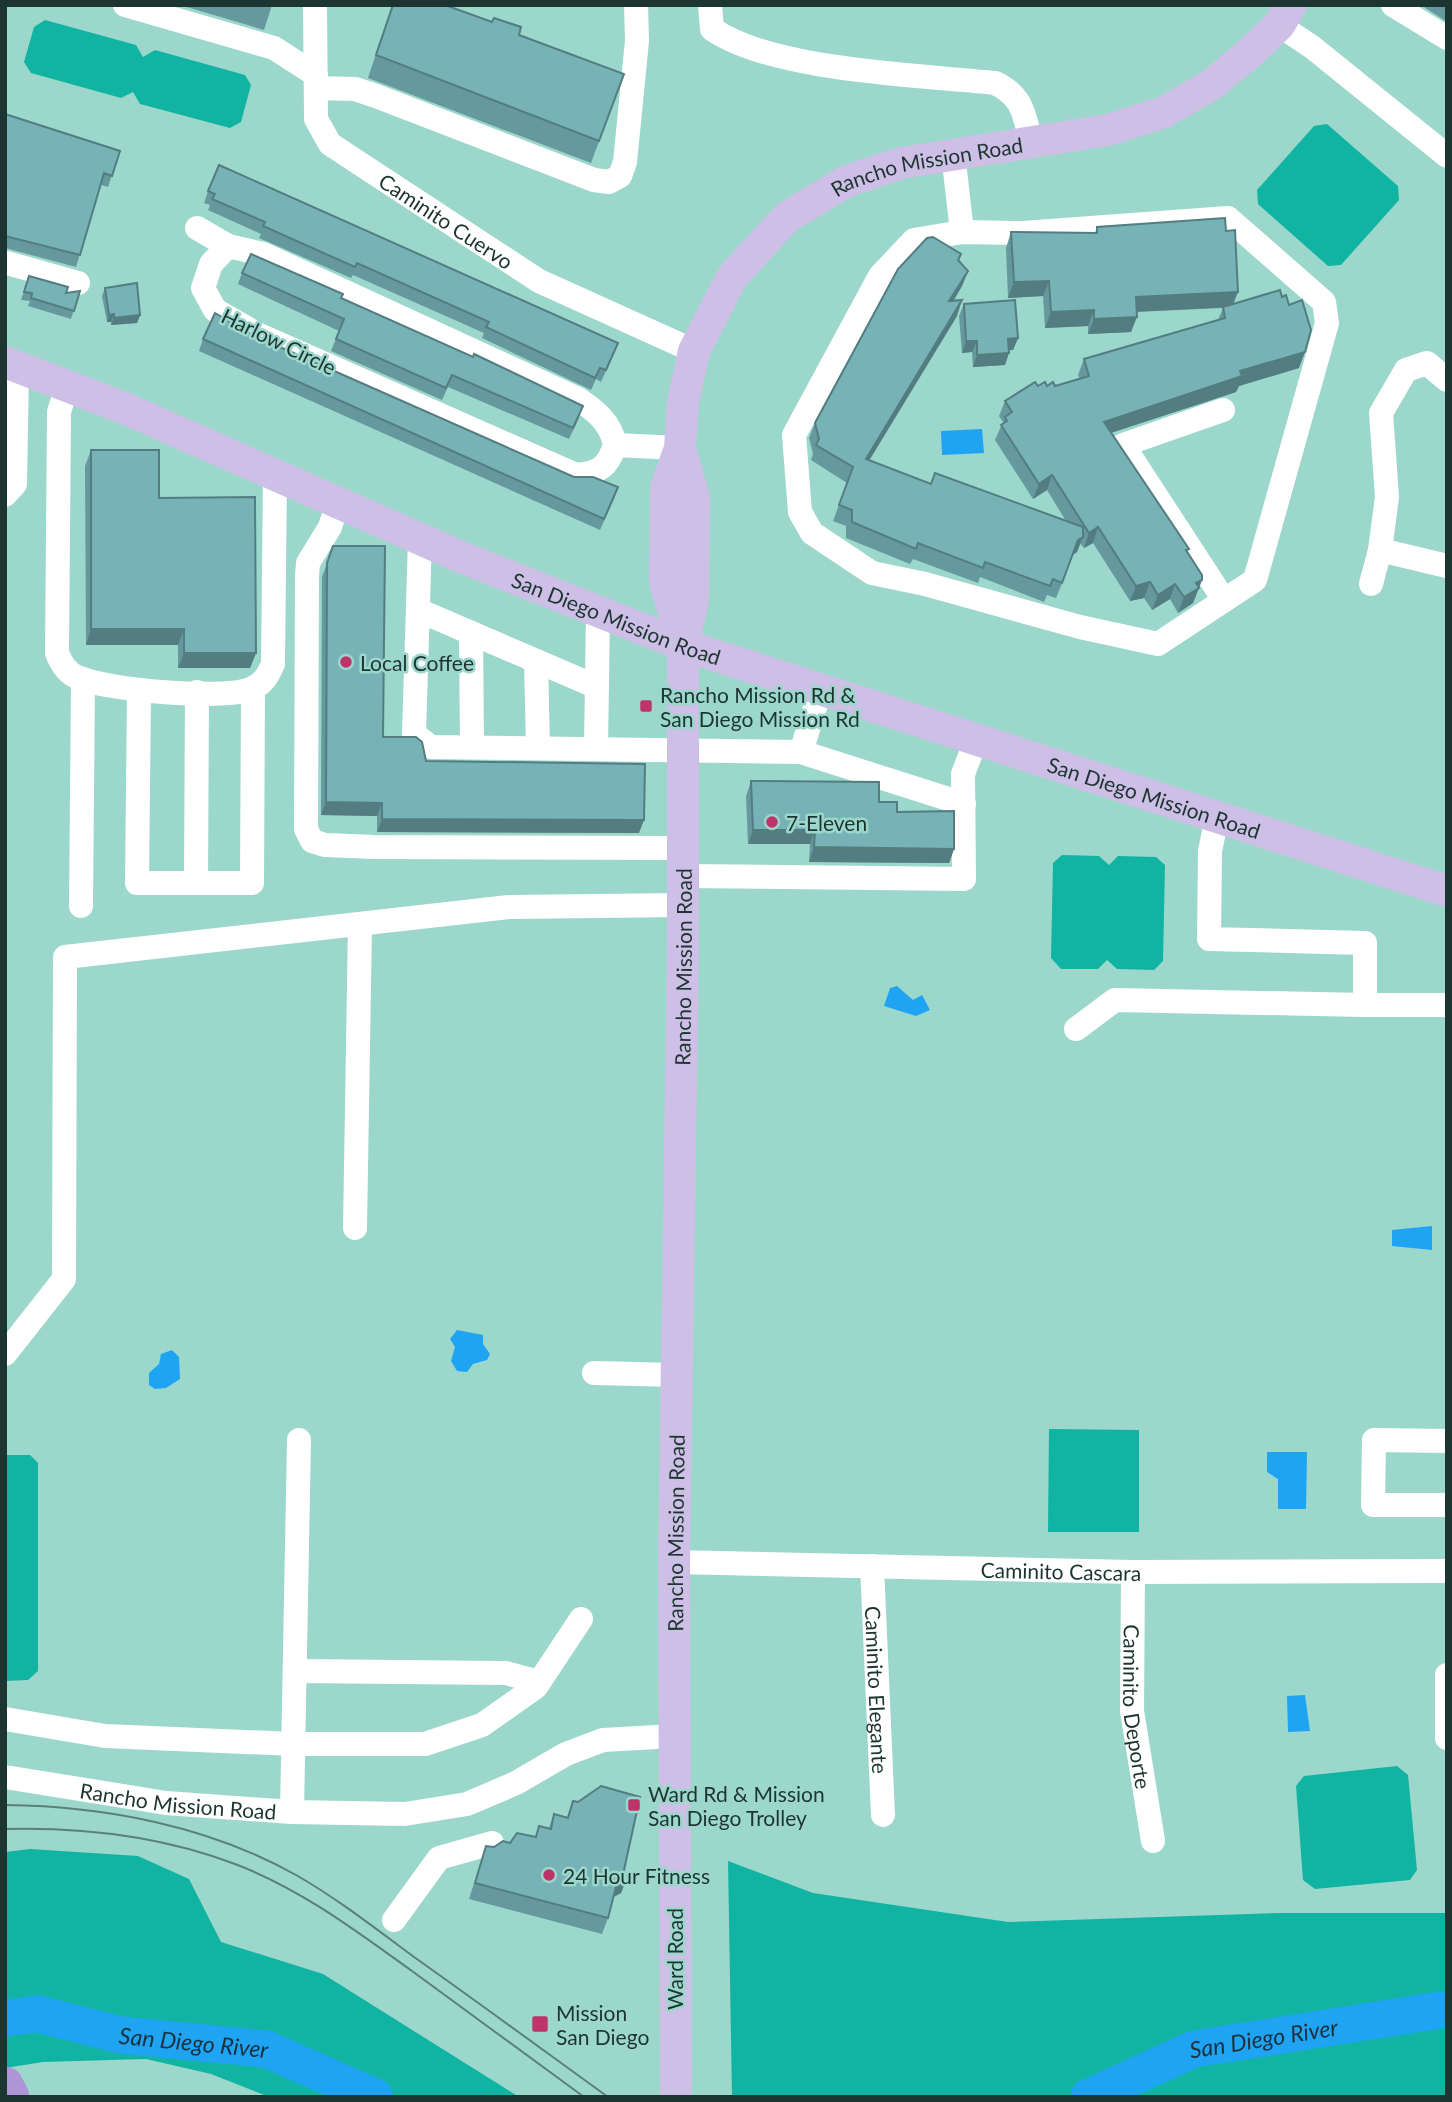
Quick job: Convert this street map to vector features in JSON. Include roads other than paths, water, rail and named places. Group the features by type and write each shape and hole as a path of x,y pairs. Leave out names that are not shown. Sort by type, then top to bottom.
{"highway":[{"path":"5,2085 11,2097"}],"main road":[{"name":"Rancho Mission Road","path":"674,1736 683,876 682,645 665,582 666,488 680,448 683,403 694,351 732,277 787,217 847,181 901,163 1108,130 1164,111 1211,85 1285,15"},
{"name":"San Diego Mission Road","path":"11,365 275,474 420,539 682,645 1447,891"},
{"name":"Ward Road","path":"674,1736 676,2097"}],"street":[{"path":"125,5 274,47 316,81 376,96 594,180 609,182 620,176 625,162 637,41 636,5"},
{"name":"Caminito Cuervo","path":"315,5 316,119 330,144 539,281 694,351"},
{"path":"710,5 712,29 741,46 800,61 995,83 1011,90 1021,106 1031,142"},
{"path":"1393,5 1447,38"},
{"path":"1285,15 1322,55 1447,156"},
{"path":"953,153 962,232"},
{"path":"1228,218 1324,302 1327,323 1255,580 1158,643 1080,627 925,584 872,573 812,533 800,512 794,435 811,399 880,276 914,240 962,232 1023,233 1228,218"},
{"path":"197,228 228,246 263,254 578,399 596,411 612,430 615,445 680,448"},
{"name":"Harlow Circle","path":"228,246 211,264 202,288 215,310 257,334 576,475 596,473 610,460 615,445"},
{"path":"6,264 78,283"},
{"path":"1371,584 1380,550 1387,497 1381,413 1406,370 1418,364 1427,363 1447,380"},
{"path":"5,495 15,484 11,365"},
{"path":"67,386 59,412 57,653 67,670 83,679 139,691 197,692 242,692 263,682 273,664 275,474"},
{"path":"1223,410 1123,445 1224,600"},
{"path":"338,502 330,527 308,563 307,576 306,829 312,841 325,845 374,847 683,876 964,879 963,774 976,740"},
{"path":"420,539 414,734 431,747 800,752 964,804"},
{"path":"1380,550 1447,566"},
{"path":"418,610 597,687"},
{"path":"596,748 598,613"},
{"path":"471,633 472,747"},
{"path":"536,661 538,748"},
{"path":"81,906 83,679"},
{"path":"139,691 137,884 252,884 253,688"},
{"path":"800,752 820,691"},
{"path":"196,884 197,692"},
{"path":"1217,817 1210,851 1209,939 1365,943 1365,1005"},
{"path":"5,1354 64,1279 65,957 509,907 683,876"},
{"path":"355,1228 359,925"},
{"path":"1076,1029 1115,1000 1447,1005"},
{"path":"594,1373 677,1375"},
{"path":"292,1812 299,1440"},
{"path":"1447,1441 1374,1440 1373,1505 1447,1506"},
{"name":"Caminito Cascara","path":"674,1562 1132,1572 1447,1571"},
{"name":"Caminito Elegante","path":"872,1566 883,1815"},
{"name":"Caminito Deporte","path":"1132,1572 1132,1711 1153,1841"},
{"path":"5,1719 105,1736 294,1744 425,1744 482,1725 539,1682 581,1619"},
{"path":"295,1671 506,1673 539,1682"},
{"path":"1447,1675 1447,1738"},
{"name":"Rancho Mission Road","path":"5,1777 166,1803 292,1812 405,1814 467,1804 516,1783 566,1754 603,1740 674,1736"},
{"path":"394,1920 439,1858 492,1843"}],"water":[{"path":"982,429 984,453 942,455 941,431"},
{"path":"897,986 913,1000 922,995 930,1010 916,1016 884,1006 890,988"},
{"path":"1432,1226 1432,1250 1392,1246 1392,1230"},
{"path":"457,1330 483,1335 483,1344 490,1354 487,1360 473,1364 467,1372 457,1371 451,1361 455,1347 450,1339"},
{"path":"172,1350 179,1357 180,1379 166,1388 155,1389 149,1385 149,1373 159,1364 161,1354"},
{"path":"1267,1452 1307,1452 1306,1509 1278,1509 1278,1479 1267,1472"},
{"path":"1305,1695 1310,1731 1288,1732 1287,1696"}],"waterway":[{"name":"San Diego River","path":"1089,2097 1194,2049 1447,2009"},
{"name":"San Diego River","path":"5,2018 38,2014 120,2035 266,2049 375,2097"}],"tram line":[{"path":"5,1805 80,1809 155,1822 192,1832 263,1858 312,1884 342,1904 608,2097"},
{"path":"5,1829 93,1832 151,1840 207,1854 259,1874 305,1898 349,1926 584,2097"}],"place":[{"name":"Local Coffee","path":"346,662"},
{"name":"Rancho Mission Rd & San Diego Mission Rd","path":"646,706"},
{"name":"7-Eleven","path":"772,822"},
{"name":"Ward Rd & Mission San Diego Trolley","path":"634,1805"},
{"name":"24 Hour Fitness","path":"549,1875"},
{"name":"Mission San Diego","path":"540,2024"}]}
